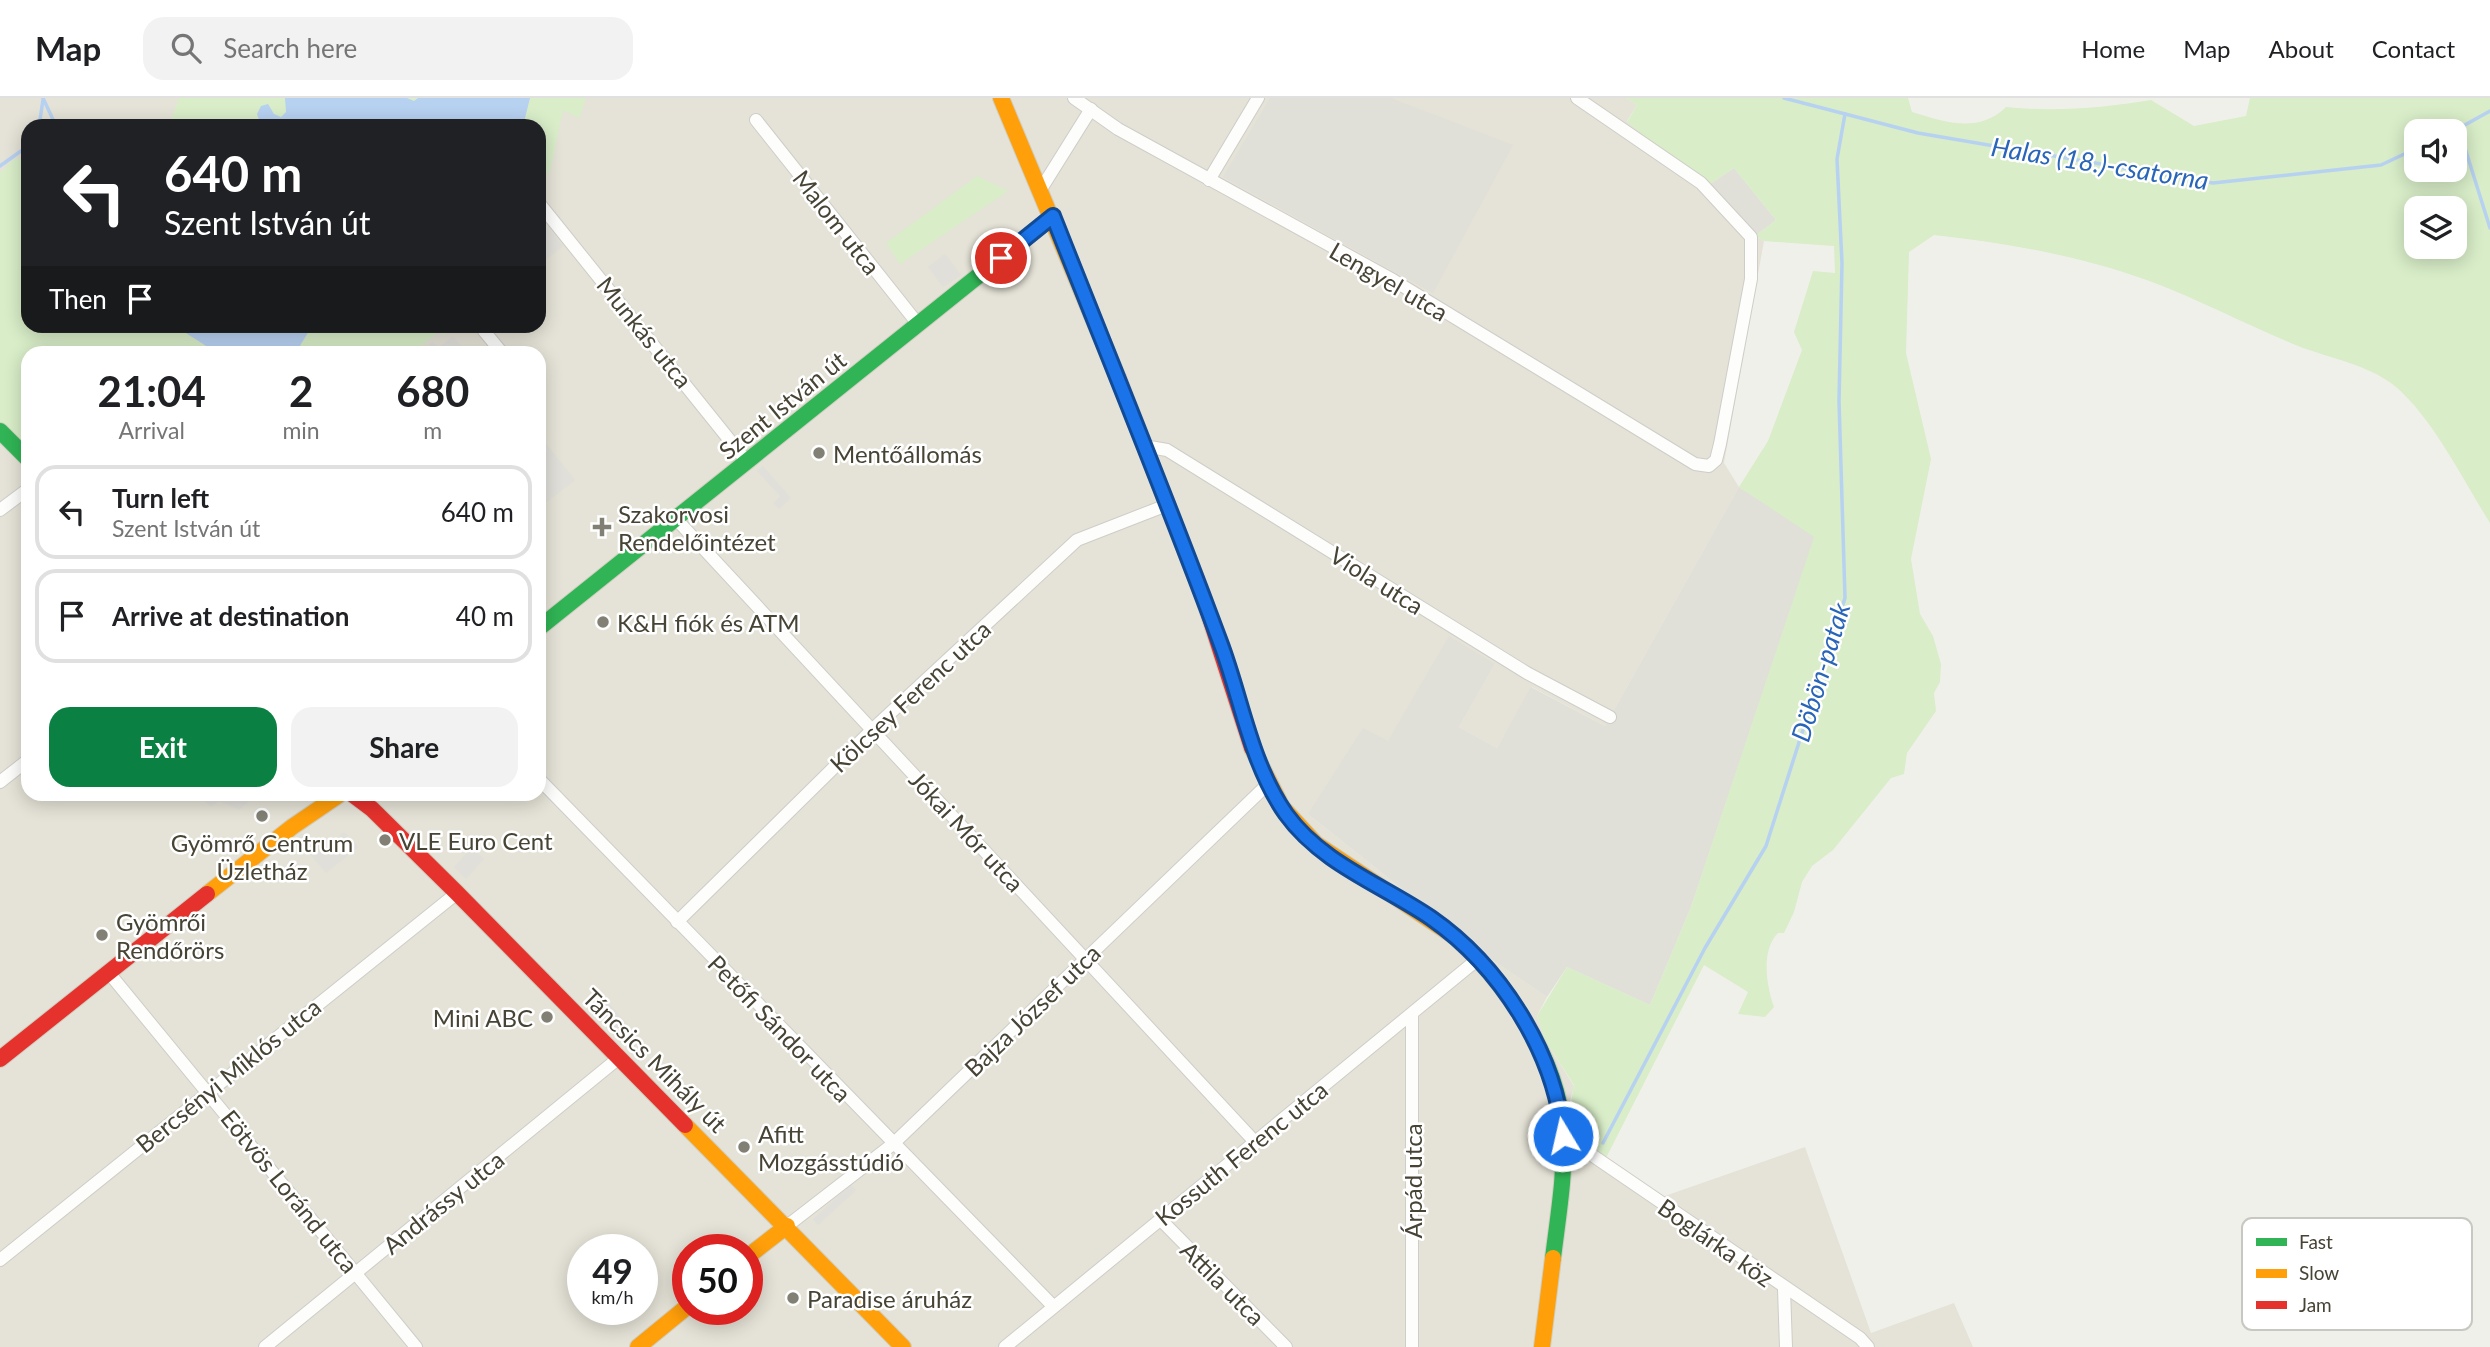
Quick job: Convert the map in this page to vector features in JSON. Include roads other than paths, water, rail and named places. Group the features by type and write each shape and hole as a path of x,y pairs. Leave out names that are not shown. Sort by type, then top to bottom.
{"street":[{"path":"1001,98 1053,216 1222,646 1253,751 1268,784 1289,818 1309,841 1336,861 1431,918 1478,959 1518,1014 1549,1071 1563,1136 1561,1187 1542,1347"},
{"name":"Lengyel utca","path":"1074,98 1118,129 1393,280 1702,467 1709,466 1716,460 1720,444 1751,279 1751,237 1701,183 1577,98"},
{"path":"1209,180 1258,98"},
{"path":"1041,189 1091,109"},
{"name":"Malom utca","path":"756,120 918,324"},
{"name":"Munkás utca","path":"546,211 600,275 747,463"},
{"name":"Szent István út","path":"546,623 1053,216"},
{"path":"0,430 21,452"},
{"name":"Viola utca","path":"1144,446 1167,450 1527,673 1611,717"},
{"path":"0,510 21,494"},
{"name":"Kölcsey Ferenc utca","path":"677,922 873,729 1077,540 1167,505"},
{"name":"Jókai Mór utca","path":"677,520 1256,1143"},
{"path":"0,782 21,766"},
{"name":"Bajza József utca","path":"787,1226 893,1144 1268,784"},
{"name":"Petőfi Sándor utca","path":"546,786 1053,1306"},
{"path":"312,812 318,801"},
{"path":"0,1059 312,812 329,801"},
{"name":"Táncsics Mihály út","path":"369,802 903,1347"},
{"name":"Bercsényi Miklós utca","path":"0,1259 457,893"},
{"name":"Kossuth Ferenc utca","path":"1005,1347 1478,959"},
{"name":"Eötvös Loránd utca","path":"108,973 208,1090 416,1347"},
{"name":"Árpád utca","path":"1412,1014 1412,1347"},
{"name":"Andrássy utca","path":"265,1347 621,1057"},
{"name":"Boglárka köz","path":"1563,1136 1784,1289 1860,1338 1868,1347"},
{"name":"Attila utca","path":"1160,1219 1286,1347"},
{"path":"763,1245 787,1226"},
{"path":"1784,1289 1786,1347"},
{"path":"638,1347 672,1319"}],"water":[{"path":"285,98 407,98 414,101 418,98 530,98 525,119 259,119 257,114 261,106 268,104 274,114 281,117 286,112"},
{"path":"186,333 308,333 300,346 206,346"}],"waterway":[{"path":"43,98 53,119"},
{"name":"Halas (18.)-csatorna","path":"1784,98 1918,133 2213,183 2381,165 2404,154"},
{"path":"40,119 43,100"},
{"name":"Halas (18.)-csatorna","path":"2467,124 2490,111"},
{"name":"Döbön-patak","path":"1603,1143 1705,948 1766,846 1845,598 1839,401 1842,263 1837,159 1845,114"},
{"path":"0,166 21,151"},
{"path":"2467,155 2490,228"}],"place":[{"name":"Mentőállomás","path":"819,453"},
{"name":"Szakorvosi Rendelőintézet","path":"602,527"},
{"name":"K&H fiók és ATM","path":"603,622"},
{"name":"Gyömrő Centrum Üzletház","path":"262,816"},
{"name":"VLE Euro Cent","path":"385,840"},
{"name":"Gyömrői Rendőrörs","path":"102,935"},
{"name":"Mini ABC","path":"547,1017"},
{"name":"Afitt Mozgásstúdió","path":"744,1147"},
{"name":"Paradise áruház","path":"793,1298"}]}
